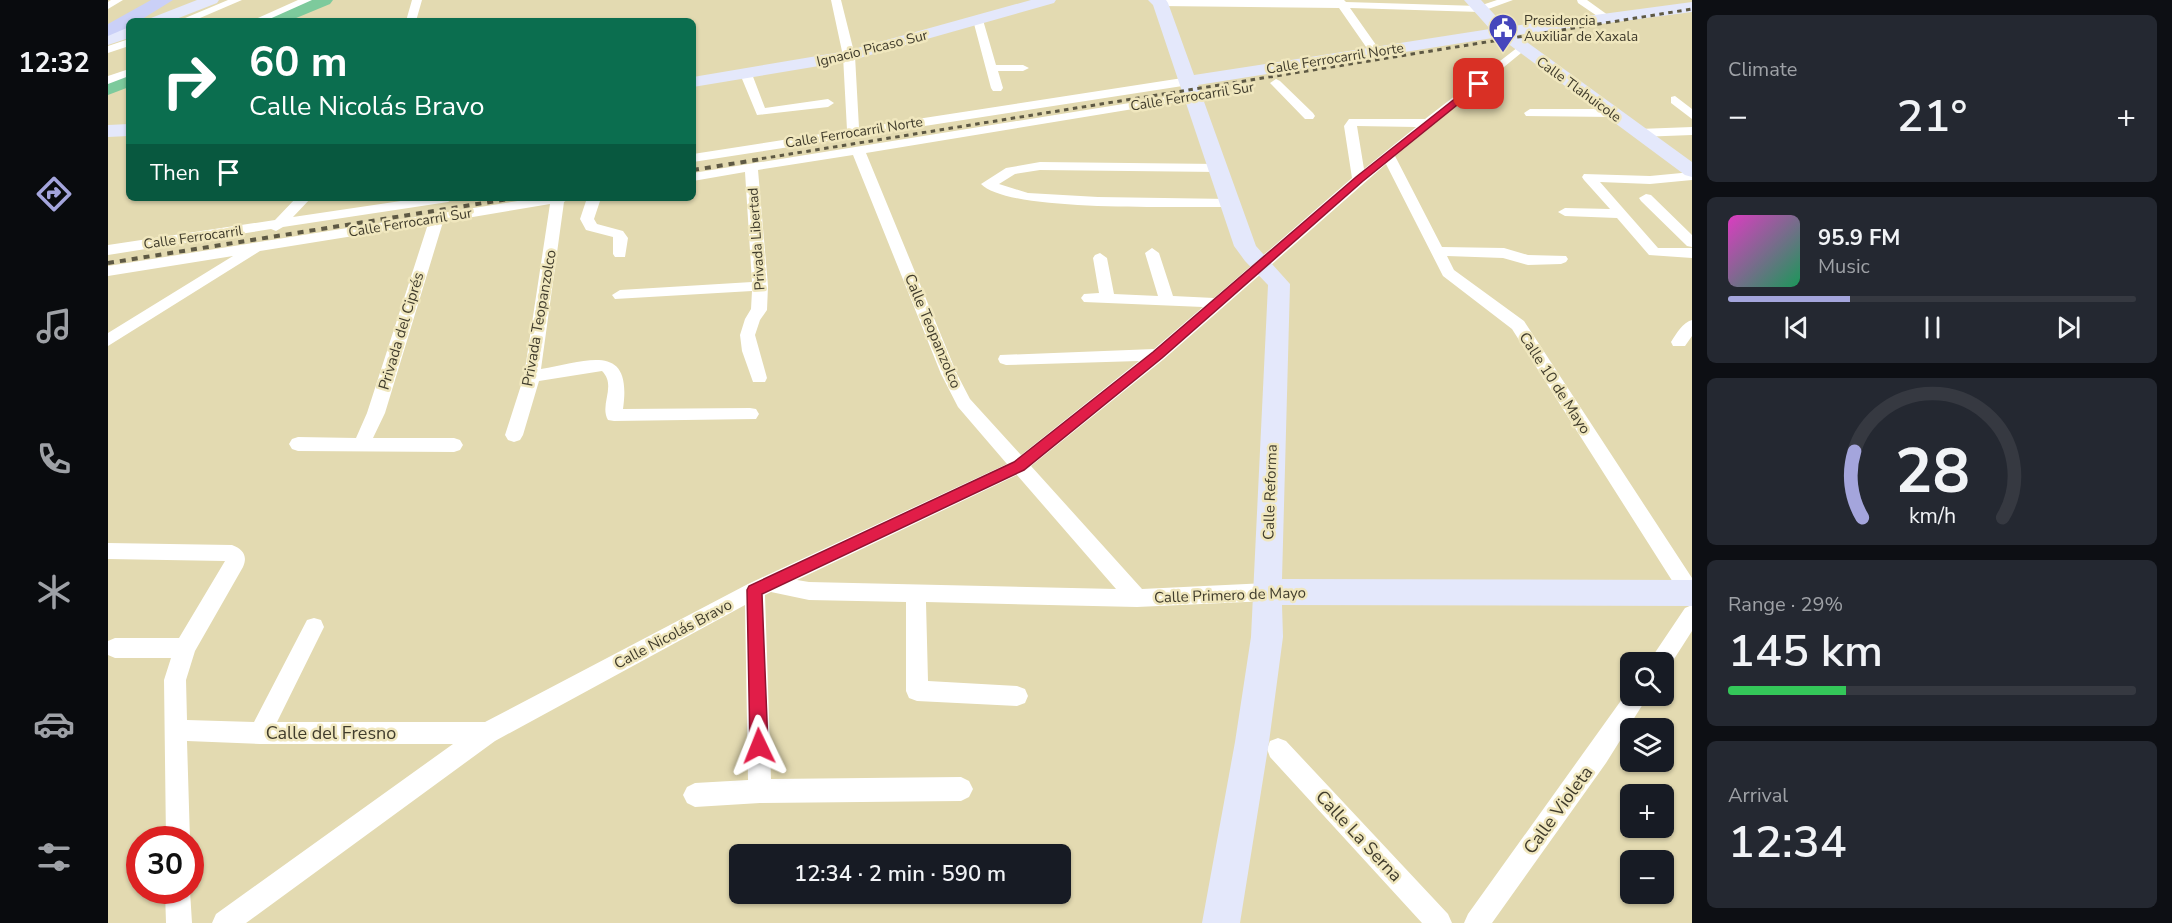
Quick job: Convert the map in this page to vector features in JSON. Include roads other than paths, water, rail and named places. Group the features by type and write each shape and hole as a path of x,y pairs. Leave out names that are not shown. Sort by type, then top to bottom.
{"main road":[{"path":"108,18 142,0"},
{"path":"131,18 164,0"},
{"path":"165,18 211,0"},
{"name":"Ignacio Picaso Sur","path":"696,82 849,56 1040,1"},
{"name":"Calle Reforma","path":"1158,2 1191,88 1245,246 1251,257 1279,284 1267,636 1252,742 1221,923"},
{"name":"Calle Tlahuicole","path":"1476,5 1502,32 1692,171"},
{"name":"Calle Ferrocarril Norte","path":"1191,88 1375,52 1502,32 1692,7"},
{"path":"1487,52 1692,15"},
{"path":"108,31 126,21"},
{"path":"108,40 126,33"},
{"name":"Calle Ferrocarril Sur","path":"1191,88 1276,83 1430,60"},
{"path":"108,131 126,130"},
{"name":"Calle Primero de Mayo","path":"1267,592 1692,599"}],"street":[{"path":"108,6 118,0"},
{"path":"191,18 237,0"},
{"path":"263,18 307,0"},
{"path":"412,18 417,0"},
{"path":"836,0 849,56 853,132"},
{"path":"1158,2 1476,5 1508,0"},
{"path":"1582,1 1607,18"},
{"path":"1340,2 1375,52"},
{"path":"978,20 997,88"},
{"path":"108,50 126,43"},
{"name":"Calle Nicolás Bravo","path":"225,923 487,733 762,587 1019,466 1158,355 1359,179 1522,47"},
{"path":"992,68 1023,68"},
{"path":"108,80 126,73"},
{"path":"746,74 761,111 828,103"},
{"path":"1276,83 1309,116"},
{"name":"Calle Ferrocarril Norte","path":"696,158 853,132 1191,88"},
{"name":"Calle Ferrocarril Sur","path":"696,176 858,150 1191,88"},
{"path":"1675,100 1692,115"},
{"path":"1530,112 1612,113"},
{"path":"1359,179 1350,126 1353,122 1430,123"},
{"path":"1584,125 1692,131"},
{"name":"Calle Teopanzolco","path":"858,150 964,403 1137,598"},
{"name":"Calle 10 de Mayo","path":"1388,156 1448,273 1518,325 1692,599"},
{"path":"1218,168 1040,166 1011,171 988,184 1028,197 1098,201 1230,203"},
{"name":"Privada Libertad","path":"751,167 760,261 760,286 759,310 750,319 746,332 747,343 759,378"},
{"path":"1692,176 1650,180 1589,177 1654,252 1692,253"},
{"path":"1646,198 1692,243"},
{"path":"108,340 257,247 301,201"},
{"path":"278,225 429,201"},
{"name":"Calle Ferrocarril Sur","path":"257,247 545,201"},
{"name":"Privada Teopanzolco","path":"514,435 532,376 558,201"},
{"path":"593,201 587,219 591,227 618,234 621,238 621,254"},
{"path":"1565,212 1621,214"},
{"name":"Privada del Ciprés","path":"362,443 376,413 437,218"},
{"name":"Calle Ferrocarril","path":"108,250 278,225"},
{"name":"Calle Ferrocarril","path":"108,271 257,247"},
{"path":"1437,251 1504,253 1528,260 1561,259"},
{"path":"1152,253 1167,301"},
{"path":"1100,258 1107,298"},
{"path":"620,295 760,286"},
{"path":"1089,297 1219,303"},
{"path":"108,354 138,322"},
{"path":"1679,342 1692,325"},
{"path":"1006,359 1158,355"},
{"path":"532,376 605,365 616,373 614,415 750,414"},
{"path":"298,444 454,445"},
{"path":"108,551 232,553 235,555 236,561 185,648 175,680 178,826"},
{"path":"760,791 762,587"},
{"name":"Calle Primero de Mayo","path":"762,587 808,591 1137,598 1267,592"},
{"path":"916,594 917,691 1017,696"},
{"path":"1665,652 1692,599"},
{"path":"260,733 314,627"},
{"path":"115,648 185,648"},
{"name":"Calle Violeta","path":"1477,923 1598,755 1630,706"},
{"name":"Calle del Fresno","path":"176,730 260,733 487,733"},
{"name":"Calle La Serna","path":"1278,749 1439,923"},
{"path":"695,795 760,791 961,789"},
{"path":"178,904 179,923"}],"waterway":[{"path":"280,18 324,0"},
{"path":"108,89 126,81"}],"railway":[{"path":"753,160 1692,9"},
{"path":"696,170 762,159"},
{"path":"108,263 496,201"}],"place":[{"name":"Presidencia Auxiliar de Xaxala","path":"1503,54"}]}
